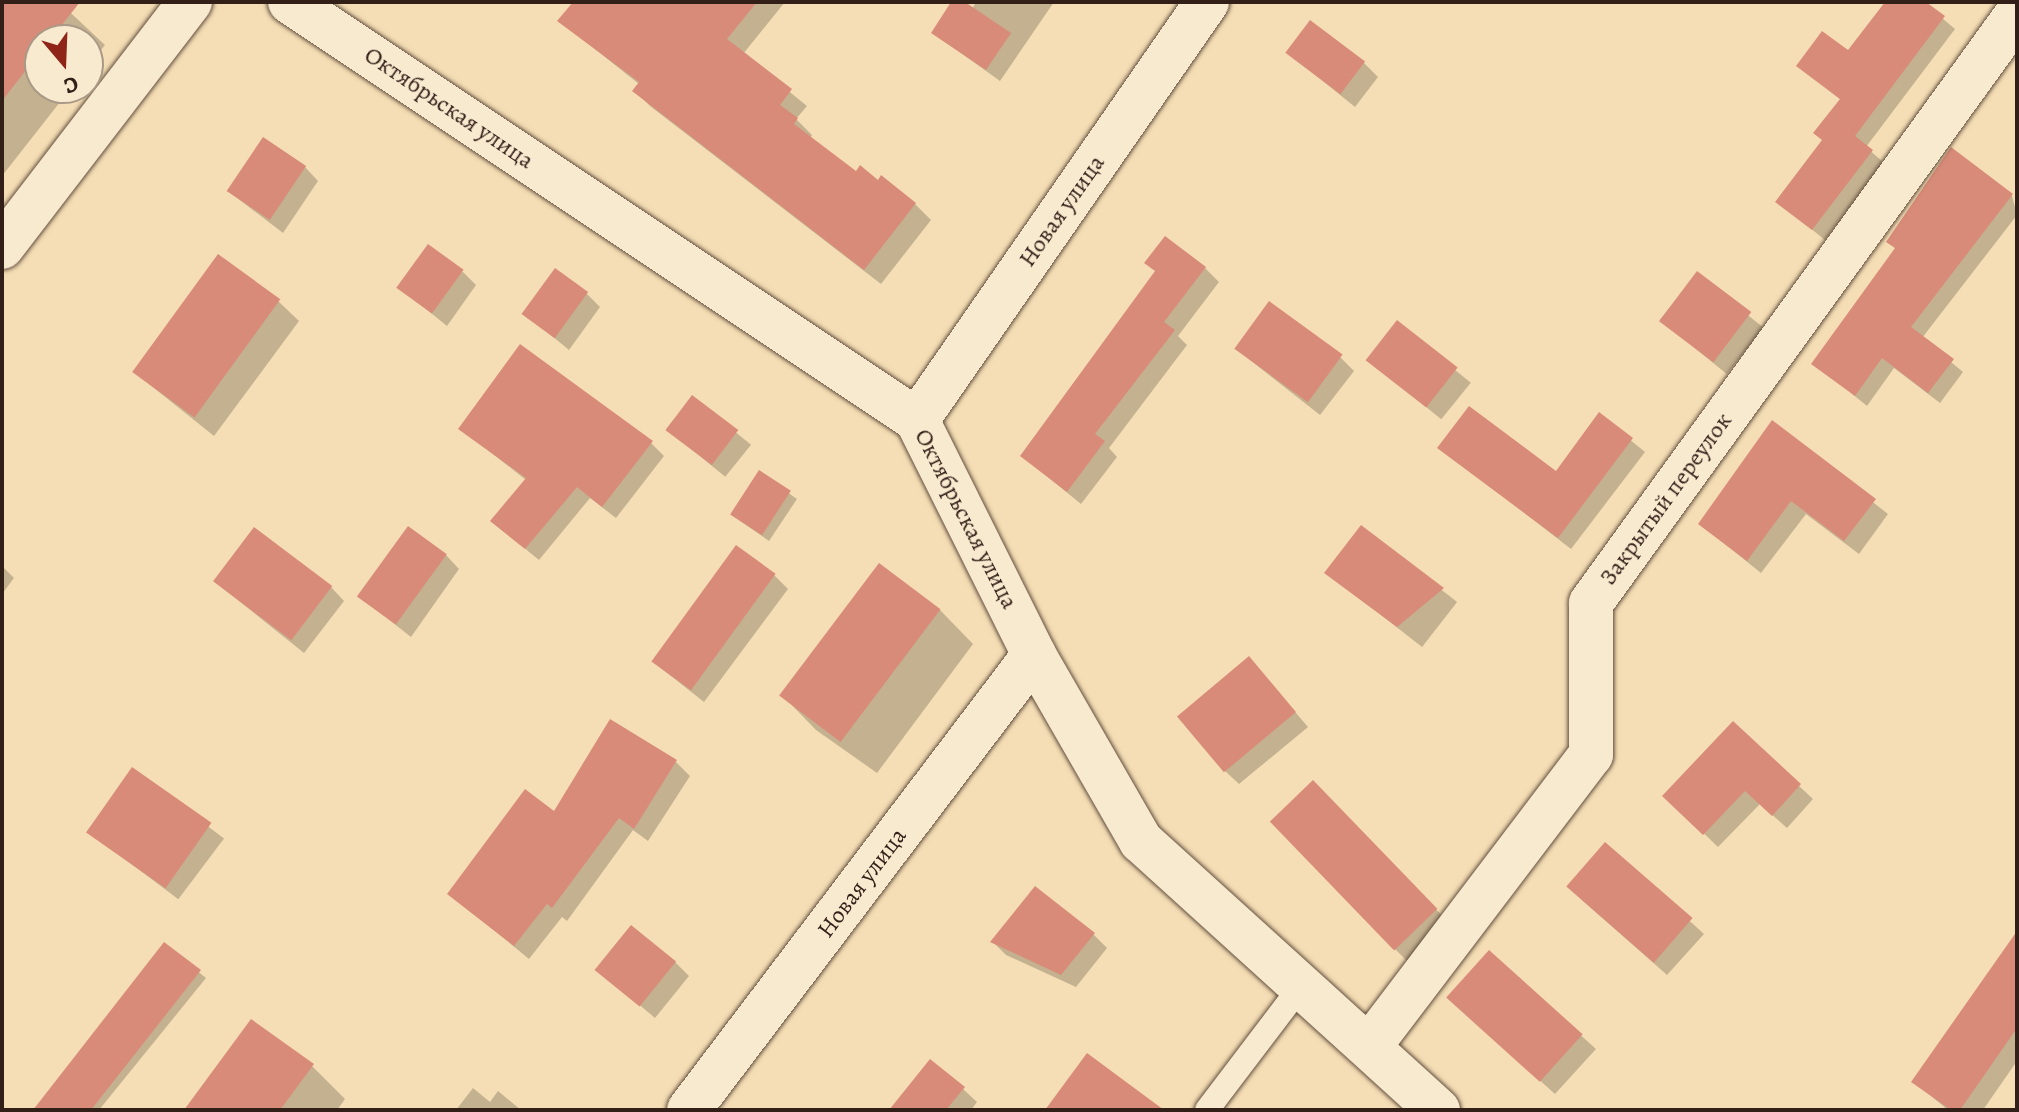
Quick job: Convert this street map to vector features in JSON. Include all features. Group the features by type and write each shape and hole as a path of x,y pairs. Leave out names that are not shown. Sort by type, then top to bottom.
{"street":[{"path":"2,247 190,2"},
{"name":"Октябрьская улица","path":"290,2 917,420 1034,655 1141,841 1438,1110"},
{"name":"Новая улица","path":"917,420 1207,2"},
{"name":"Закрытый переулок","path":"1369,1047 1591,755 1591,603 2017,14"},
{"name":"Новая улица","path":"689,1110 1034,655"}],"lane":[{"path":"1207,1110 1301,986"}],"building":[{"path":"2,2 80,2 63,24 24,24 24,73 2,101"},
{"path":"573,2 757,2 727,39 792,89 780,105 798,118 794,124 856,171 860,165 878,180 881,175 916,203 864,270 632,91 639,82 557,21"},
{"path":"951,2 965,2 1011,33 986,70 931,33"},
{"path":"1885,2 1926,2 1945,16 1855,136 1873,150 1812,230 1775,202 1822,140 1813,133 1840,99 1796,66 1822,31 1848,50"},
{"path":"1310,20 1365,62 1340,94 1285,53"},
{"path":"263,137 306,166 270,220 227,191"},
{"path":"1951,147 2013,194 1911,327 1954,359 1928,393 1882,358 1855,396 1811,364 1895,248 1886,242"},
{"path":"1165,236 1206,267 1164,322 1175,330 1095,434 1105,441 1067,492 1020,456 1155,271 1144,263"},
{"path":"428,244 464,270 432,314 396,288"},
{"path":"218,254 280,299 194,417 132,372"},
{"path":"555,268 588,292 555,338 521,314"},
{"path":"1697,271 1751,312 1713,362 1659,321"},
{"path":"1269,301 1343,354 1308,402 1234,349"},
{"path":"1397,320 1458,367 1426,408 1366,360"},
{"path":"520,344 653,441 602,507 577,487 525,549 490,521 526,478 458,429"},
{"path":"692,395 738,430 712,465 666,430"},
{"path":"1469,406 1556,471 1599,412 1633,438 1558,538 1437,448"},
{"path":"1772,420 1876,499 1844,541 1791,501 1747,561 1698,524"},
{"path":"759,470 791,491 762,535 730,514"},
{"path":"1361,525 1444,588 1397,627 1324,573"},
{"path":"408,526 447,554 396,625 357,596"},
{"path":"254,527 332,586 291,640 213,581"},
{"path":"736,545 776,574 691,690 651,661"},
{"path":"879,563 940,609 841,742 779,696"},
{"path":"1249,656 1296,712 1224,772 1177,716"},
{"path":"610,719 677,760 634,829 619,818 552,908 547,904 514,946 447,894 525,789 554,811"},
{"path":"1733,721 1801,784 1772,816 1745,791 1703,835 1662,796"},
{"path":"132,767 211,823 166,888 86,833"},
{"path":"1313,780 1437,909 1394,950 1270,822"},
{"path":"1605,842 1693,918 1654,963 1566,887"},
{"path":"1035,886 1095,933 1061,975 990,942"},
{"path":"631,925 676,962 640,1007 594,970"},
{"path":"2017,931 2017,1028 1960,1110 1951,1110 1911,1082"},
{"path":"164,942 201,970 91,1110 33,1110"},
{"path":"1489,950 1583,1034 1540,1082 1446,998"},
{"path":"251,1019 314,1064 280,1110 184,1110"},
{"path":"1087,1053 1164,1110 1045,1110"},
{"path":"930,1059 965,1087 946,1110 889,1110"}]}
